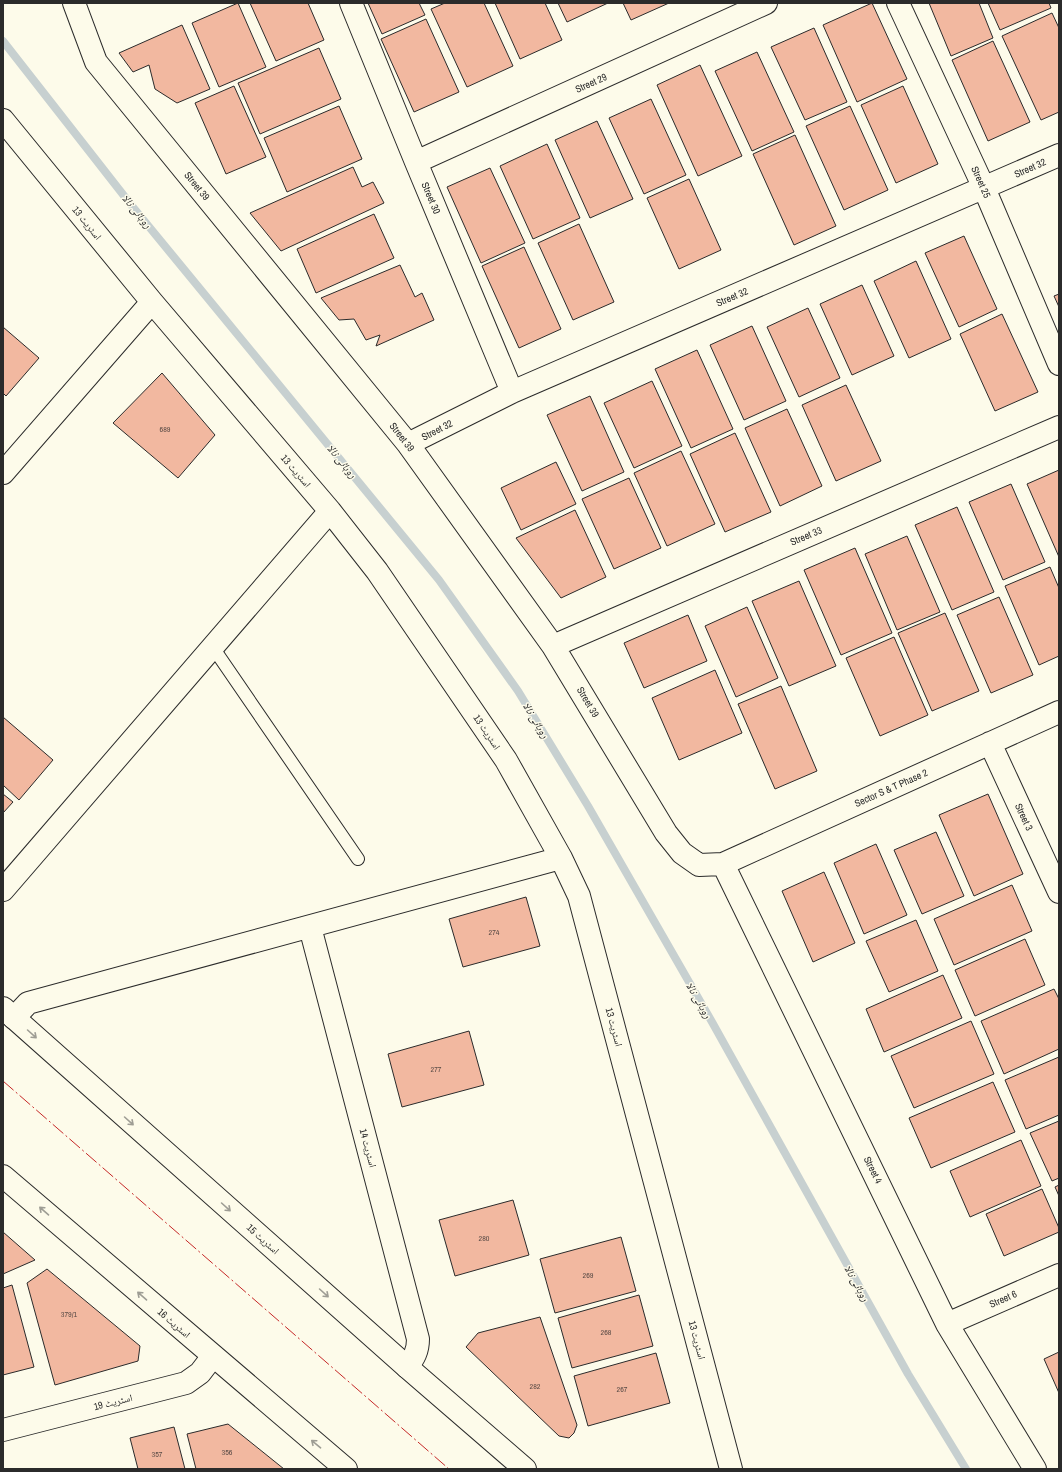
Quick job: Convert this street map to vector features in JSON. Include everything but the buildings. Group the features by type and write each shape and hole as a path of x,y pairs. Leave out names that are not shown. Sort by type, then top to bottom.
{"street":[{"name":"Street 30","path":"351,3 512,392"},
{"name":"Street 29","path":"416,162 766,3"},
{"name":"Street 25","path":"898,3 984,188 1059,364"},
{"name":"Street 39","path":"79,5 96,62 408,444 553,646 666,833 682,853 699,865 723,864"},
{"name":"اسٹریٹ 13","path":"3,120 152,302 330,511 378,571 506,760 561,858 580,896 731,1469"},
{"name":"Street 32","path":"408,444 512,392 1059,155"},
{"path":"3,473 152,302"},
{"name":"Street 33","path":"553,646 1059,427"},
{"path":"3,890 330,511"},
{"name":"Sector S & T Phase 2","path":"723,864 1059,712"},
{"name":"Street 3","path":"990,743 1059,892"},
{"path":"8,1013 28,1002 561,858"},
{"name":"Street 4","path":"723,864 947,1324 1035,1469"},
{"name":"اسٹریٹ 14","path":"310,927 418,1339 418,1348 415,1356 407,1367"},
{"name":"اسٹریٹ 15","path":"8,1013 524,1469"},
{"name":"اسٹریٹ 16","path":"3,1176 346,1469"},
{"name":"Street 6","path":"947,1324 1059,1275"},
{"name":"اسٹریٹ 19","path":"3,1430 186,1383 200,1373 213,1356"}],"lane":[{"path":"212,646 358,859"}],"waterway":[{"name":"روہائی نالا","path":"3,41 132,206 439,580 518,691 588,806 712,1022 908,1374 966,1469"}],"power":[{"path":"3,1081 449,1469"}]}
